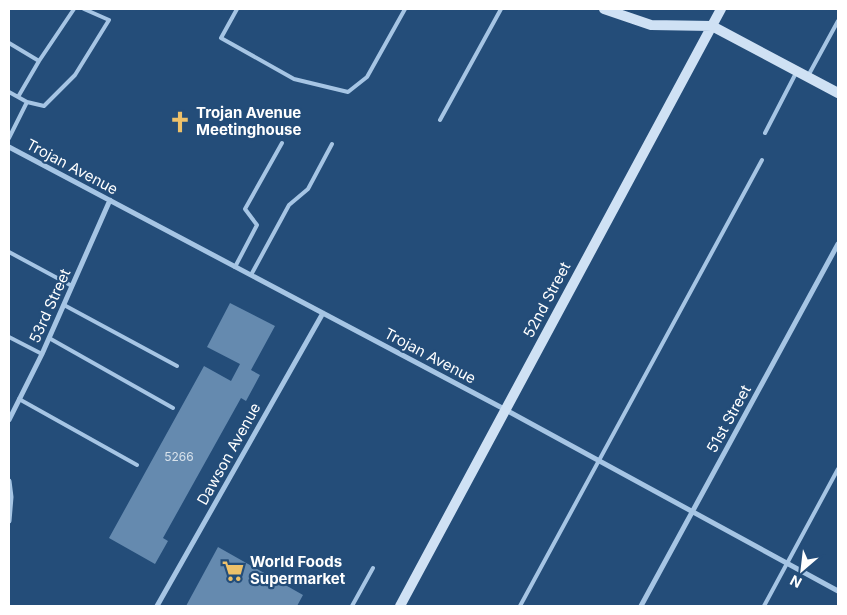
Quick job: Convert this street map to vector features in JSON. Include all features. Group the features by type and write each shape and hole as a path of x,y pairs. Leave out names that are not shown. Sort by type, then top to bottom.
{"street":[{"path":"604,9 651,25 712,26 838,93"},
{"name":"52nd Street","path":"400,606 721,9"},
{"name":"Trojan Avenue","path":"9,147 506,410 838,590"},
{"name":"53rd Street","path":"9,420 42,354 110,200"},
{"name":"51st Street","path":"641,606 838,244"},
{"name":"Dawson Avenue","path":"157,606 323,313"},
{"path":"9,481 11,497 9,521"}],"lane":[{"path":"18,97 39,61 74,9"},
{"path":"9,92 27,102 44,106 75,75 108,20 84,9"},
{"path":"237,9 221,38 294,79 348,92 367,78 405,9"},
{"path":"440,120 501,9"},
{"path":"808,76 838,21"},
{"path":"9,44 39,61"},
{"path":"765,133 797,71"},
{"path":"9,138 27,102"},
{"path":"235,267 256,225 245,209 282,143"},
{"path":"251,275 289,205 308,189 332,144"},
{"path":"520,606 762,160"},
{"path":"9,252 72,286"},
{"path":"64,305 177,366"},
{"path":"9,337 42,354"},
{"path":"49,338 173,408"},
{"path":"19,399 137,465"},
{"path":"764,606 838,469"},
{"path":"352,606 374,568"}],"building":[{"path":"230,303 275,326 251,370 260,375 246,401 241,398 163,538 168,541 155,564 109,538 204,366 231,381 240,364 207,347"},
{"name":"World Foods Supermarket","path":"218,547 303,595 297,606 186,606"}],"place":[{"name":"Trojan Avenue Meetinghouse","path":"180,122"},
{"name":"World Foods Supermarket","path":"233,571"}]}
